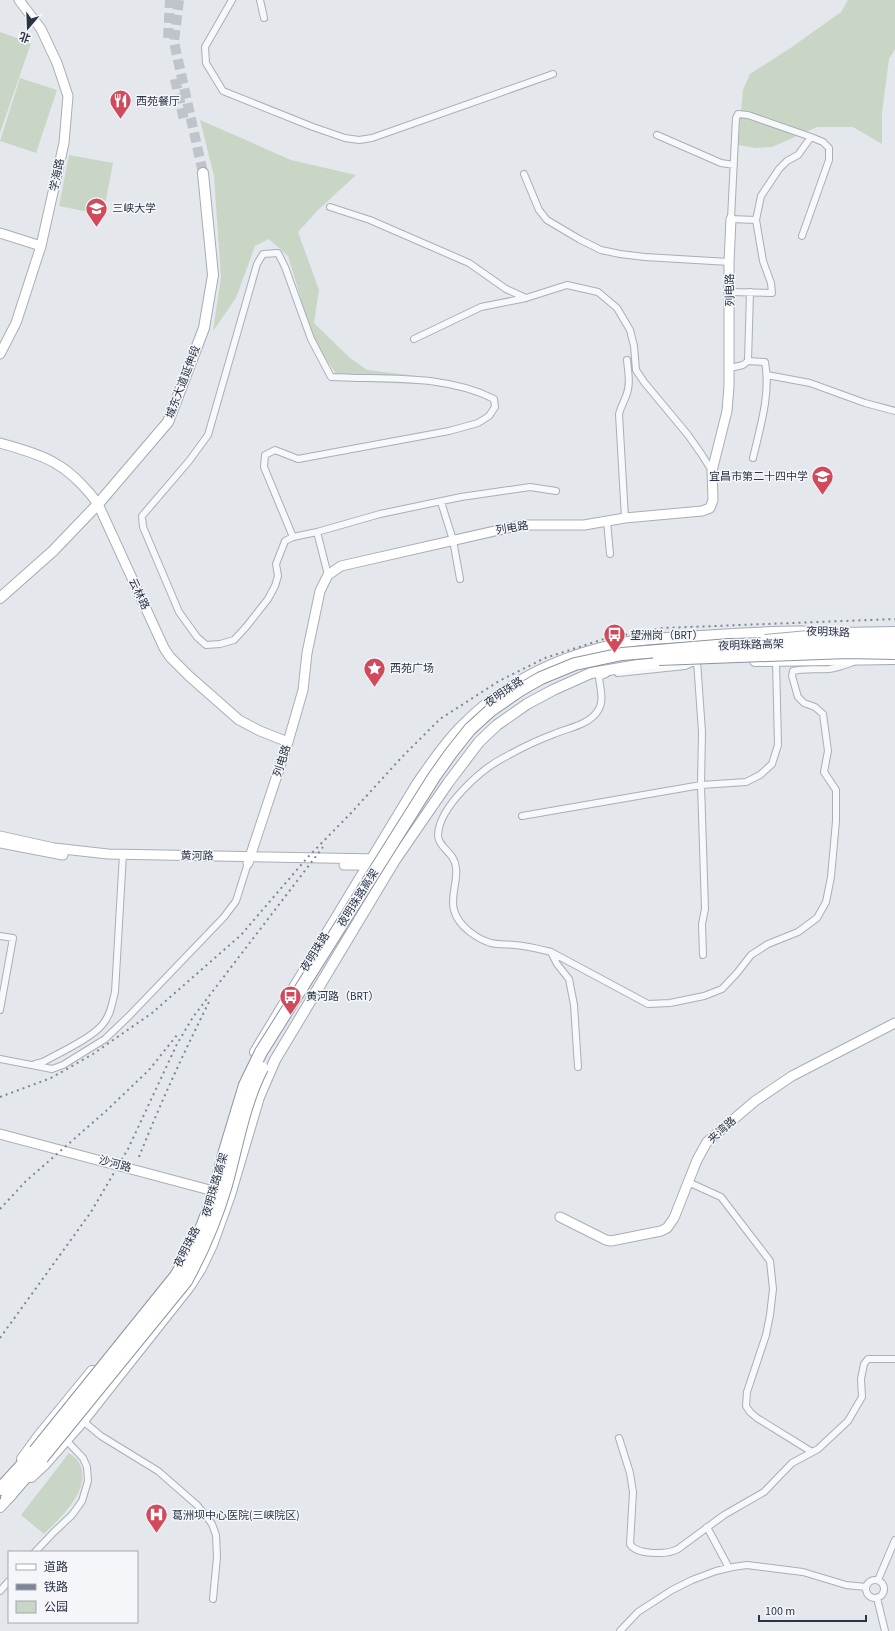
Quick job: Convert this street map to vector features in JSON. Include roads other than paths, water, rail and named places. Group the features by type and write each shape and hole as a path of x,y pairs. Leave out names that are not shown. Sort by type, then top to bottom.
{"highway":[{"name":"夜明珠路高架","path":"38,1454 176,1276 200,1233 212,1201 245,1085 261,1052 434,777 470,729 491,710 520,690 541,678 574,664 622,654 729,645 895,642"},
{"name":"夜明珠路高架","path":"38,1454 186,1281 201,1254 213,1224 226,1185 240,1128 257,1078 274,1046 387,862 442,778 455,759 492,719 520,699 541,687 574,672 600,665 638,660 696,656 847,652 895,653"},
{"path":"2,1496 38,1454"}],"main road":[{"name":"城东大道延伸段","path":"0,598 53,551 97,503 134,458 162,420 197,330 208,273 200,172"},
{"name":"城东大道延伸段","path":"0,590 46,551 97,503"},
{"name":"夜明珠路","path":"2,1496 38,1437 175,1270 192,1240 209,1190 240,1082 259,1044 417,784 440,751 460,727 480,709 509,687 536,670 570,656 599,648 636,641 790,630 895,634"},
{"path":"729,645 777,638 841,632 895,634"},
{"name":"夜明珠路","path":"2,1496 46,1464 83,1421 189,1287 201,1268 212,1245 230,1196 259,1097 274,1060 393,863 448,783 480,742 497,725 526,704 590,673 638,664 697,661 895,659"}],"street":[{"name":"学海路","path":"0,354 16,323 41,246 64,143 68,96 57,63 41,29 19,0"},
{"path":"232,0 205,47 206,63 223,91 313,127 345,138 359,140 372,138 552,74"},
{"path":"260,0 264,18"},
{"path":"756,220 731,219 736,118 738,114 748,115 811,137 823,142 829,148 830,154 802,236"},
{"path":"657,135 721,163 734,165"},
{"path":"730,292 772,293 771,284 763,261 756,220 761,196 771,178 788,161 798,155 811,137"},
{"path":"524,174 539,210 547,220 579,239 602,250 646,257 729,262"},
{"path":"330,207 370,220 469,263 506,289 526,298"},
{"name":"列电路","path":"248,860 288,742 303,690 318,598 322,586 328,576 341,566 521,524 584,525 625,518 702,511 710,508 713,500 712,471 727,412 730,386 729,262 731,219"},
{"path":"0,233 41,246"},
{"path":"293,536 264,467 265,455 275,450 298,459 449,431 478,423 489,416 495,407 494,399 466,388 399,378 331,377 311,339 285,267 278,253 263,254 257,264 208,435 189,462 142,516 143,527 179,612 197,637 206,644 220,644 234,640 268,599 276,586 278,576 276,564 285,541 293,536 316,532 380,514 461,497 530,487 556,491"},
{"path":"414,339 481,308 526,298 567,285 598,292 617,308 630,330 634,346 636,370 652,394 688,435 712,471"},
{"path":"748,361 750,292"},
{"path":"625,518 619,414 626,395 628,382 627,360"},
{"path":"730,368 743,365 748,361 765,362 768,375 766,392 753,458"},
{"path":"768,375 810,382 865,403 895,411"},
{"name":"云林路","path":"0,443 24,450 58,464 89,492 97,503 164,648 170,657 194,681 239,720 260,731 288,742"},
{"path":"441,502 453,540 460,579"},
{"path":"607,521 610,554"},
{"path":"316,532 328,576"},
{"path":"703,955 702,924 705,909 700,785 702,732 697,661 685,666 605,674 599,677 602,702 597,712 584,723 553,734 504,758 477,777 446,809 440,824 438,836 441,844 455,858 456,873 454,910 459,920 469,932 492,944 526,946 551,952 648,1004 670,1003 704,996 722,988 737,973 751,955 768,944 798,932 817,918 826,902 831,877 836,821 836,790 824,772 828,751 823,714 814,707 804,703 798,697 792,676 793,671 841,667 859,659"},
{"path":"522,816 700,785 746,782 760,775 772,764 778,745 776,661"},
{"name":"黄河路","path":"0,836 80,852 122,857"},
{"name":"黄河路","path":"0,843 84,858 122,857 393,863"},
{"path":"31,1065 43,1062 90,1035 103,1024 111,1010 115,992 122,857"},
{"path":"0,1059 52,1069 63,1066 105,1039 224,917 236,901 248,860"},
{"path":"0,936 13,938 0,1010"},
{"path":"551,952 568,979 574,1005 578,1067"},
{"name":"夹湾路","path":"560,1217 606,1240 611,1241 661,1231 667,1228 674,1218 697,1160 707,1142 755,1101 792,1076 895,1023"},
{"name":"沙河路","path":"0,1134 230,1196"},
{"path":"688,1182 721,1197 770,1261 772,1267 773,1289 770,1315 766,1335 747,1392 746,1406 757,1418 812,1452"},
{"path":"619,1438 630,1473 633,1492 632,1520 629,1536 630,1544 632,1548 638,1550 671,1553 678,1550 724,1515 764,1492 792,1463 825,1444 855,1412 862,1397 861,1379 864,1364 868,1359 895,1359"},
{"path":"83,1421 101,1436 158,1471 197,1505 212,1524 216,1536 217,1557 213,1599"},
{"path":"36,1551 72,1515 82,1501 88,1481 87,1467 83,1458 66,1440"},
{"path":"707,1527 729,1568"},
{"path":"878,1580 895,1540"},
{"path":"620,1631 638,1612 672,1590 692,1580 729,1568 747,1565 803,1572 846,1585 866,1587"},
{"path":"878,1580 884,1589 882,1595 877,1598 868,1596 866,1587 869,1582 878,1580"},
{"path":"0,1591 8,1582"},
{"path":"877,1598 885,1631"}],"tunnel":[{"path":"168,38 170,0"},
{"path":"179,0 174,42 203,173"},
{"path":"175,79 184,120"}],"railway":[{"path":"0,1097 51,1078 93,1054 152,1013 241,935 307,858 351,813 401,758 440,719 499,681 545,658 607,638 663,628 895,619"},
{"path":"0,1338 91,1212 128,1149 177,1044 193,1017 323,847"},
{"path":"139,1157 155,1117 210,1000"},
{"path":"0,1209 26,1181 106,1111 149,1070 177,1035"}],"place":[{"name":"西苑餐厅","path":"121,120"},
{"name":"三峡大学","path":"96,228"},
{"name":"宜昌市第二十四中学","path":"823,496"},
{"name":"望洲岗（BRT）","path":"615,654"},
{"name":"西苑广场","path":"374,688"},
{"name":"黄河路（BRT）","path":"290,1016"},
{"name":"葛洲坝中心医院(三峡院区)","path":"156,1534"}]}
